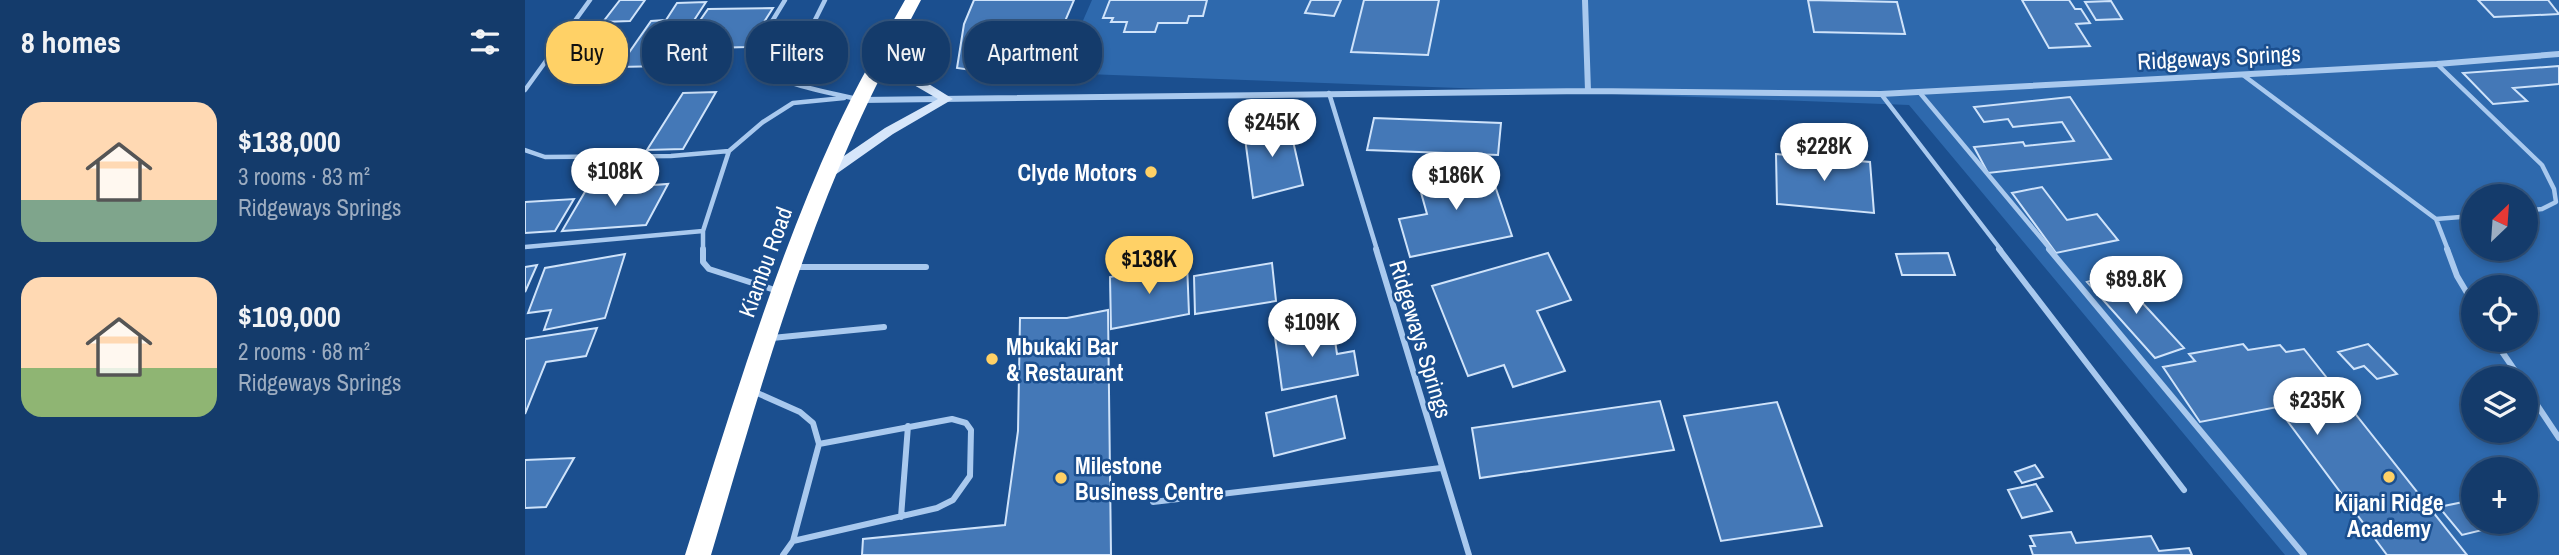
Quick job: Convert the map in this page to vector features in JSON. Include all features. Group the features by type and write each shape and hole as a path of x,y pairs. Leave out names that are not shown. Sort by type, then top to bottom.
{"highway":[{"name":"Kiambu Road","path":"901,21 913,0"},
{"name":"Kiambu Road","path":"698,555 790,267 853,99 862,84"}],"main road":[{"path":"921,84 947,99"},
{"path":"823,177 889,131 947,99"}],"street":[{"path":"1585,0 1588,92"},
{"name":"Ridgeways Springs","path":"853,99 1329,93 1920,93 2437,64 2559,54"}],"lane":[{"path":"525,90 590,0"},
{"path":"774,21 785,0"},
{"path":"814,21 825,0"},
{"path":"2437,64 2542,165 2554,189 2556,202 2538,209"},
{"path":"2241,73 2435,219 2461,283"},
{"path":"799,84 853,99"},
{"name":"Ridgeways Springs","path":"1329,93 1469,555"},
{"path":"1920,93 2304,555"},
{"path":"1881,94 2184,491"},
{"path":"782,292 709,269 703,262 703,231 729,151 763,122 793,103 853,99"},
{"path":"525,150 545,157 671,156 729,151"},
{"path":"2435,219 2461,217"},
{"path":"525,247 703,231"},
{"path":"790,267 926,267"},
{"path":"766,339 884,327"},
{"path":"749,389 800,412 814,423 819,444 793,541 783,555"},
{"path":"2538,406 2559,438"},
{"path":"793,541 937,508 953,500 970,476 971,430 966,423 953,419 819,444"},
{"path":"901,517 908,426"},
{"path":"1153,502 1441,468"}],"shaded area":[{"path":"1092,0 2559,0 2559,555 2285,555 1909,105 1102,75 1102,21 1083,21"}],"building":[{"path":"620,0 645,0 630,21 604,21"},
{"path":"974,0 1074,0 1065,21 965,21"},
{"path":"1110,0 1207,0 1203,16 1189,16 1187,23 1158,23 1155,32 1124,32 1127,22 1111,22 1113,18 1103,18"},
{"path":"1311,0 1341,0 1334,16 1305,13"},
{"path":"1364,0 1439,0 1428,55 1351,52"},
{"path":"1808,0 1897,2 1905,34 1814,32"},
{"path":"2022,0 2069,0 2075,9 2081,9 2090,23 2076,24 2090,46 2049,48"},
{"path":"2478,0 2548,0 2559,14 2494,17"},
{"path":"2111,1 2122,19 2096,20 2085,2"},
{"path":"706,2 694,21 651,21 666,20 677,3"},
{"path":"773,8 765,21 746,21 746,47 732,47 732,21 700,21 708,9"},
{"path":"964,24 964,69 957,68"},
{"path":"642,34 642,66 628,67 628,54"},
{"path":"2559,66 2559,84 2513,88 2527,101 2493,104 2463,73"},
{"path":"716,92 683,149 647,150 683,93"},
{"path":"2070,97 2111,159 1988,173 1974,147 2074,141 2062,122 2013,127 2008,119 1984,122 1974,107"},
{"path":"1374,118 1501,123 1498,155 1367,150"},
{"path":"1288,119 1303,185 1253,198 1244,131"},
{"path":"1776,154 1870,162 1874,213 1777,204"},
{"path":"1488,165 1512,236 1410,257 1399,219 1427,214 1417,178"},
{"path":"668,184 646,225 562,231 586,190"},
{"path":"2042,187 2067,220 2097,214 2118,240 2056,253 2012,193"},
{"path":"574,199 555,231 525,233 525,202"},
{"path":"1548,253 1571,300 1537,311 1565,371 1513,387 1504,365 1468,376 1432,286"},
{"path":"1948,253 1955,275 1902,275 1896,254"},
{"path":"625,254 605,318 544,330 551,310 528,313 545,268"},
{"path":"1187,263 1189,314 1111,329 1110,277"},
{"path":"1272,263 1276,301 1195,314 1194,276"},
{"path":"537,265 525,292 525,267"},
{"path":"2115,273 2184,348 2155,358 2087,282"},
{"name":"Milestone Business Centre","path":"1108,310 1111,555 862,555 863,539 1005,525 1018,431 1020,318 1067,318"},
{"path":"1333,327 1337,354 1354,351 1358,375 1282,390 1275,337"},
{"path":"597,328 586,356 546,362 525,414 525,339"},
{"path":"2243,344 2248,350 2280,345 2286,352 2304,349 2467,555 2387,555 2277,407 2200,422 2163,367 2195,361 2189,354"},
{"path":"2368,344 2397,374 2377,379 2364,366 2354,369 2338,352"},
{"path":"1336,396 1345,438 1274,456 1266,413"},
{"path":"1660,401 1674,450 1480,478 1472,428"},
{"path":"1777,402 1822,526 1721,541 1684,416"},
{"path":"574,458 546,507 525,508 525,460"},
{"path":"2035,465 2043,477 2022,483 2015,472"},
{"path":"2036,484 2052,511 2022,518 2008,490"},
{"path":"2461,502 2461,534 2439,507"},
{"path":"2071,532 2076,543 2151,536 2159,551 2189,548 2192,555 2033,555 2030,546 2035,546 2030,536"}],"place":[{"name":"Clyde Motors","path":"1151,172"},
{"name":"Mbukaki Bar & Restaurant","path":"992,359"},
{"name":"Kijani Ridge Academy","path":"2389,477"},
{"name":"Milestone Business Centre","path":"1061,478"}]}
